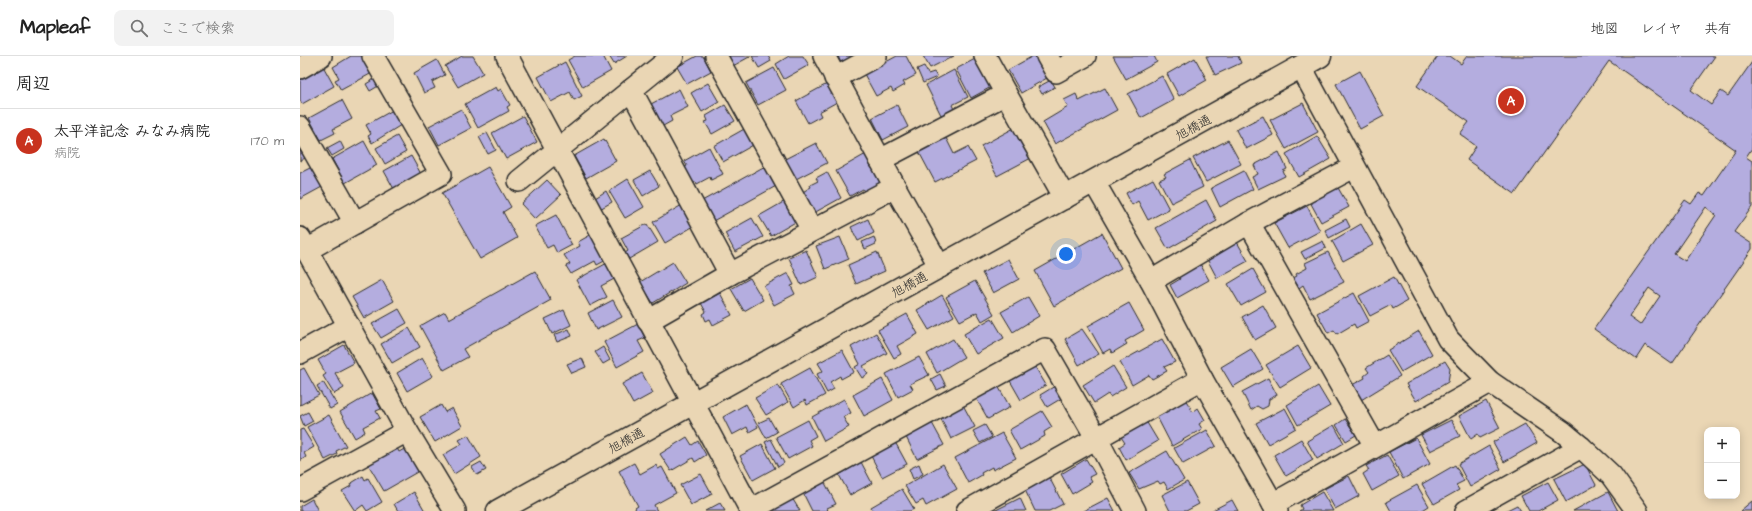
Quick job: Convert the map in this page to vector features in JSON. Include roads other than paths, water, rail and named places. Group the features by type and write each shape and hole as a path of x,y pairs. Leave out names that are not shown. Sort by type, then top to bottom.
{"street":[{"path":"300,68 321,56"},
{"path":"373,56 441,174 355,223 303,244 407,431 455,511"},
{"path":"507,56 648,321 694,402 751,511 1046,349 1097,439 1135,511"},
{"path":"519,181 673,56"},
{"path":"716,56 812,230"},
{"path":"824,56 894,187 940,267"},
{"path":"835,78 876,56"},
{"path":"985,56 1065,198"},
{"path":"1047,56 1056,72 1085,56"},
{"path":"1314,59 1354,167 1448,339 1490,382 1563,432 1581,447 1611,475 1637,511"},
{"name":"旭橋通","path":"498,511 1314,59"},
{"path":"631,90 730,274"},
{"path":"880,160 1006,94"},
{"path":"300,127 355,223"},
{"path":"1151,281 1249,224 1354,167"},
{"path":"1094,182 1151,281 1202,379 1275,508 1375,446 1490,382"},
{"path":"648,321 730,274 894,187"},
{"path":"1249,224 1375,446"},
{"path":"300,353 349,326"},
{"path":"967,511 1202,379"},
{"path":"300,490 407,431"},
{"path":"1466,511 1581,447"}],"place":[{"name":"太平洋記念 みなみ病院","path":"1511,101"}]}
